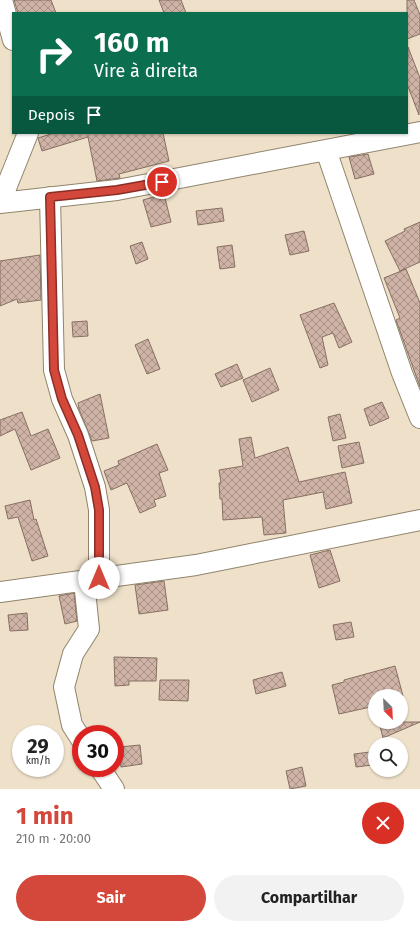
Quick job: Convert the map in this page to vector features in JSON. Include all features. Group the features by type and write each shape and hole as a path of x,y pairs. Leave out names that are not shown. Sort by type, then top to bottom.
{"street":[{"path":"2,0 12,36"},
{"path":"28,134 0,203 117,190 420,132"},
{"path":"326,150 400,366 420,418"},
{"path":"50,197 54,370 62,399 78,435 95,487 99,510 91,580 89,629 73,654 64,687 72,726"},
{"path":"0,592 196,565 420,520"},
{"path":"106,777 114,789"}],"building":[{"path":"14,0 51,0 56,12 18,12"},
{"path":"159,0 181,0 186,12 164,12"},
{"path":"407,0 414,0 420,15 420,34 408,39 408,12"},
{"path":"408,47 420,78 419,115 408,87"},
{"path":"51,134 163,134 169,161 119,174 120,178 97,181 88,137 42,151 38,138"},
{"path":"368,154 374,174 355,179 349,157"},
{"path":"164,194 171,222 151,227 143,200"},
{"path":"222,208 224,221 198,225 196,211"},
{"path":"420,222 420,262 400,271 385,241 405,231 404,229"},
{"path":"304,231 309,251 290,255 285,235"},
{"path":"142,242 148,259 136,264 130,246"},
{"path":"232,245 235,267 220,269 217,247"},
{"path":"40,255 41,300 18,303 17,299 0,306 0,261"},
{"path":"406,269 420,303 420,387 396,320 400,318 384,278"},
{"path":"334,303 352,342 339,348 333,333 322,337 328,365 320,368 300,315"},
{"path":"87,321 88,336 73,337 72,322"},
{"path":"148,339 160,369 147,374 135,345"},
{"path":"237,364 243,378 221,387 215,374"},
{"path":"270,368 279,390 252,402 243,380"},
{"path":"100,394 109,438 92,441 78,403"},
{"path":"382,402 389,418 370,426 364,409"},
{"path":"22,412 31,436 48,429 60,458 31,470 15,429 0,436 0,420"},
{"path":"340,414 346,438 333,441 328,417"},
{"path":"251,437 255,458 288,447 299,482 345,472 352,503 326,509 323,492 283,500 286,533 264,535 262,517 223,520 222,499 220,499 219,483 221,483 219,470 243,466 239,439"},
{"path":"359,442 364,463 342,468 338,446"},
{"path":"157,444 168,470 159,473 166,496 154,500 156,506 140,513 127,483 111,490 104,471 119,465 118,461"},
{"path":"30,500 34,520 36,519 48,556 32,561 18,517 8,519 5,506"},
{"path":"330,550 340,581 319,588 310,555"},
{"path":"164,581 168,610 139,614 135,585"},
{"path":"74,593 77,621 65,624 59,596"},
{"path":"27,613 28,630 10,631 8,615"},
{"path":"351,622 354,637 336,640 333,625"},
{"path":"114,657 157,658 156,681 129,681 129,685 115,686"},
{"path":"395,666 401,689 368,689 368,708 339,714 332,685 344,682 344,680"},
{"path":"282,672 286,686 256,694 253,680"},
{"path":"160,680 189,680 188,701 159,700"},
{"path":"408,722 420,722 408,727"},
{"path":"381,729 404,729 385,737 383,737"},
{"path":"140,745 142,764 124,767 124,747"},
{"path":"368,752 368,766 356,767 354,754"},
{"path":"302,767 306,786 290,789 286,771"}],"route":[{"path":"99,578 99,510 95,487 78,435 62,399 54,370 50,197 117,190 162,182"}]}
